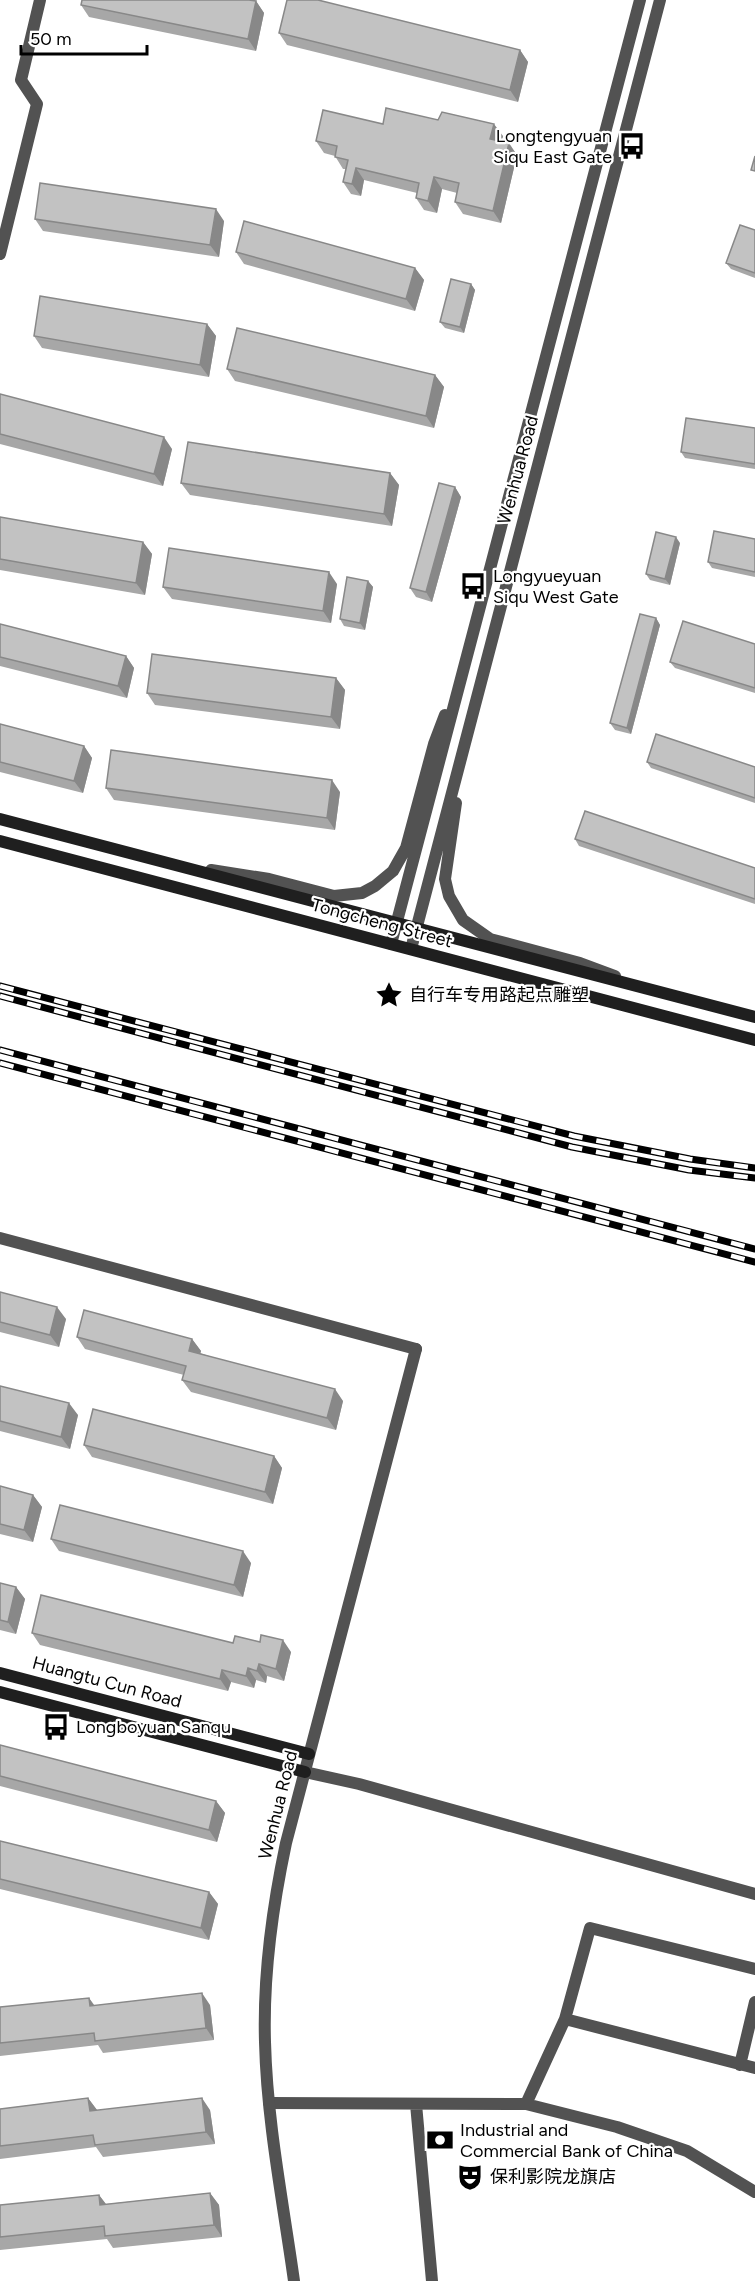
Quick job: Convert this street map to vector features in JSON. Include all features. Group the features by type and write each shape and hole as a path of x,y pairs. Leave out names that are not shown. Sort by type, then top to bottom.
{"main road":[{"name":"Tongcheng Street","path":"0,819 755,1017"},
{"name":"Tongcheng Street","path":"0,841 755,1040"},
{"name":"Huangtu Cun Road","path":"0,1673 309,1754"},
{"name":"Huangtu Cun Road","path":"0,1692 305,1772"}],"street":[{"path":"0,254 37,104 21,80 40,0"},
{"name":"Wenhua Road","path":"391,944 640,0"},
{"name":"Wenhua Road","path":"411,949 660,0"},
{"path":"164,862 256,877 334,896 369,890 393,871 406,848 434,744 463,672"},
{"path":"463,753 445,879 449,896 463,920 470,928 490,939 596,968 655,991"},
{"name":"Wenhua Road","path":"0,1238 416,1348 280,1869 269,1936 264,2013 269,2103 294,2281"},
{"path":"305,1772 359,1784 755,1893"},
{"path":"526,2104 565,2019 590,1928 755,1969"},
{"path":"740,2065 755,2002"},
{"path":"565,2019 755,2068"},
{"path":"269,2103 526,2104 617,2127 687,2151 755,2192"},
{"path":"416,2104 432,2281"}],"building":[{"path":"82,0 256,1 248,39 81,5"},
{"path":"287,0 318,0 520,50 510,90 279,33"},
{"path":"386,108 438,120 442,112 494,124 490,139 509,143 493,211 455,202 459,183 434,177 428,201 416,198 419,183 356,168 352,184 343,182 348,160 335,157 337,146 316,141 323,110 383,124"},
{"path":"755,156 755,171 751,170"},
{"path":"40,183 216,209 210,245 35,219"},
{"path":"244,221 415,268 406,299 236,252"},
{"path":"740,225 755,230 755,273 726,263"},
{"path":"451,279 471,284 460,327 440,322"},
{"path":"40,296 207,324 200,365 34,336"},
{"path":"237,328 435,375 426,416 227,369"},
{"path":"0,394 164,437 154,474 0,434"},
{"path":"686,418 755,428 755,464 681,452"},
{"path":"188,442 390,473 384,514 181,483"},
{"path":"439,483 455,487 426,592 410,588"},
{"path":"0,517 143,542 136,583 0,559"},
{"path":"714,531 755,539 755,572 708,562"},
{"path":"656,532 676,537 665,579 646,574"},
{"path":"169,548 329,572 323,611 163,587"},
{"path":"347,577 368,581 360,623 340,619"},
{"path":"640,614 656,618 627,728 610,723"},
{"path":"683,621 755,644 755,688 670,662"},
{"path":"0,624 126,656 118,686 0,657"},
{"path":"152,654 336,678 331,717 147,693"},
{"path":"0,724 84,746 74,781 0,762"},
{"path":"656,734 755,767 755,798 647,762"},
{"path":"111,750 332,780 327,818 106,788"},
{"path":"585,811 755,868 755,899 575,839"},
{"path":"0,1292 57,1307 50,1335 0,1322"},
{"path":"84,1310 192,1339 189,1351 335,1389 327,1418 182,1380 186,1366 77,1337"},
{"path":"0,1386 69,1403 61,1437 0,1421"},
{"path":"93,1409 274,1456 265,1492 84,1445"},
{"path":"0,1486 33,1495 24,1530 0,1524"},
{"path":"60,1505 243,1551 234,1585 51,1539"},
{"path":"0,1583 16,1587 8,1622 0,1620"},
{"path":"41,1595 233,1643 235,1636 260,1642 261,1635 283,1640 276,1669 259,1664 257,1671 248,1668 246,1676 222,1670 220,1679 32,1633"},
{"path":"0,1745 216,1801 209,1830 0,1776"},
{"path":"0,1841 209,1892 201,1928 0,1879"},
{"path":"202,1993 206,2028 95,2041 94,2033 0,2043 0,2007 89,1998 90,2006"},
{"path":"88,2098 90,2111 202,2098 206,2132 95,2145 93,2135 0,2146 0,2109"},
{"path":"210,2193 214,2225 105,2236 104,2226 0,2237 0,2205 99,2195 100,2205"}],"railway":[{"path":"0,986 574,1136 690,1159 755,1168"},
{"path":"0,996 572,1147 689,1170 755,1178"},
{"path":"0,1050 755,1249"},
{"path":"0,1063 755,1262"}],"place":[{"name":"Longtengyuan Siqu East Gate","path":"632,146"},
{"name":"Longyueyuan Siqu West Gate","path":"473,586"},
{"name":"自行车专用路起点雕塑","path":"389,995"},
{"name":"Longboyuan Sanqu","path":"56,1727"},
{"name":"Industrial and Commercial Bank of China","path":"440,2140"},
{"name":"保利影院龙旗店","path":"470,2177"}]}
